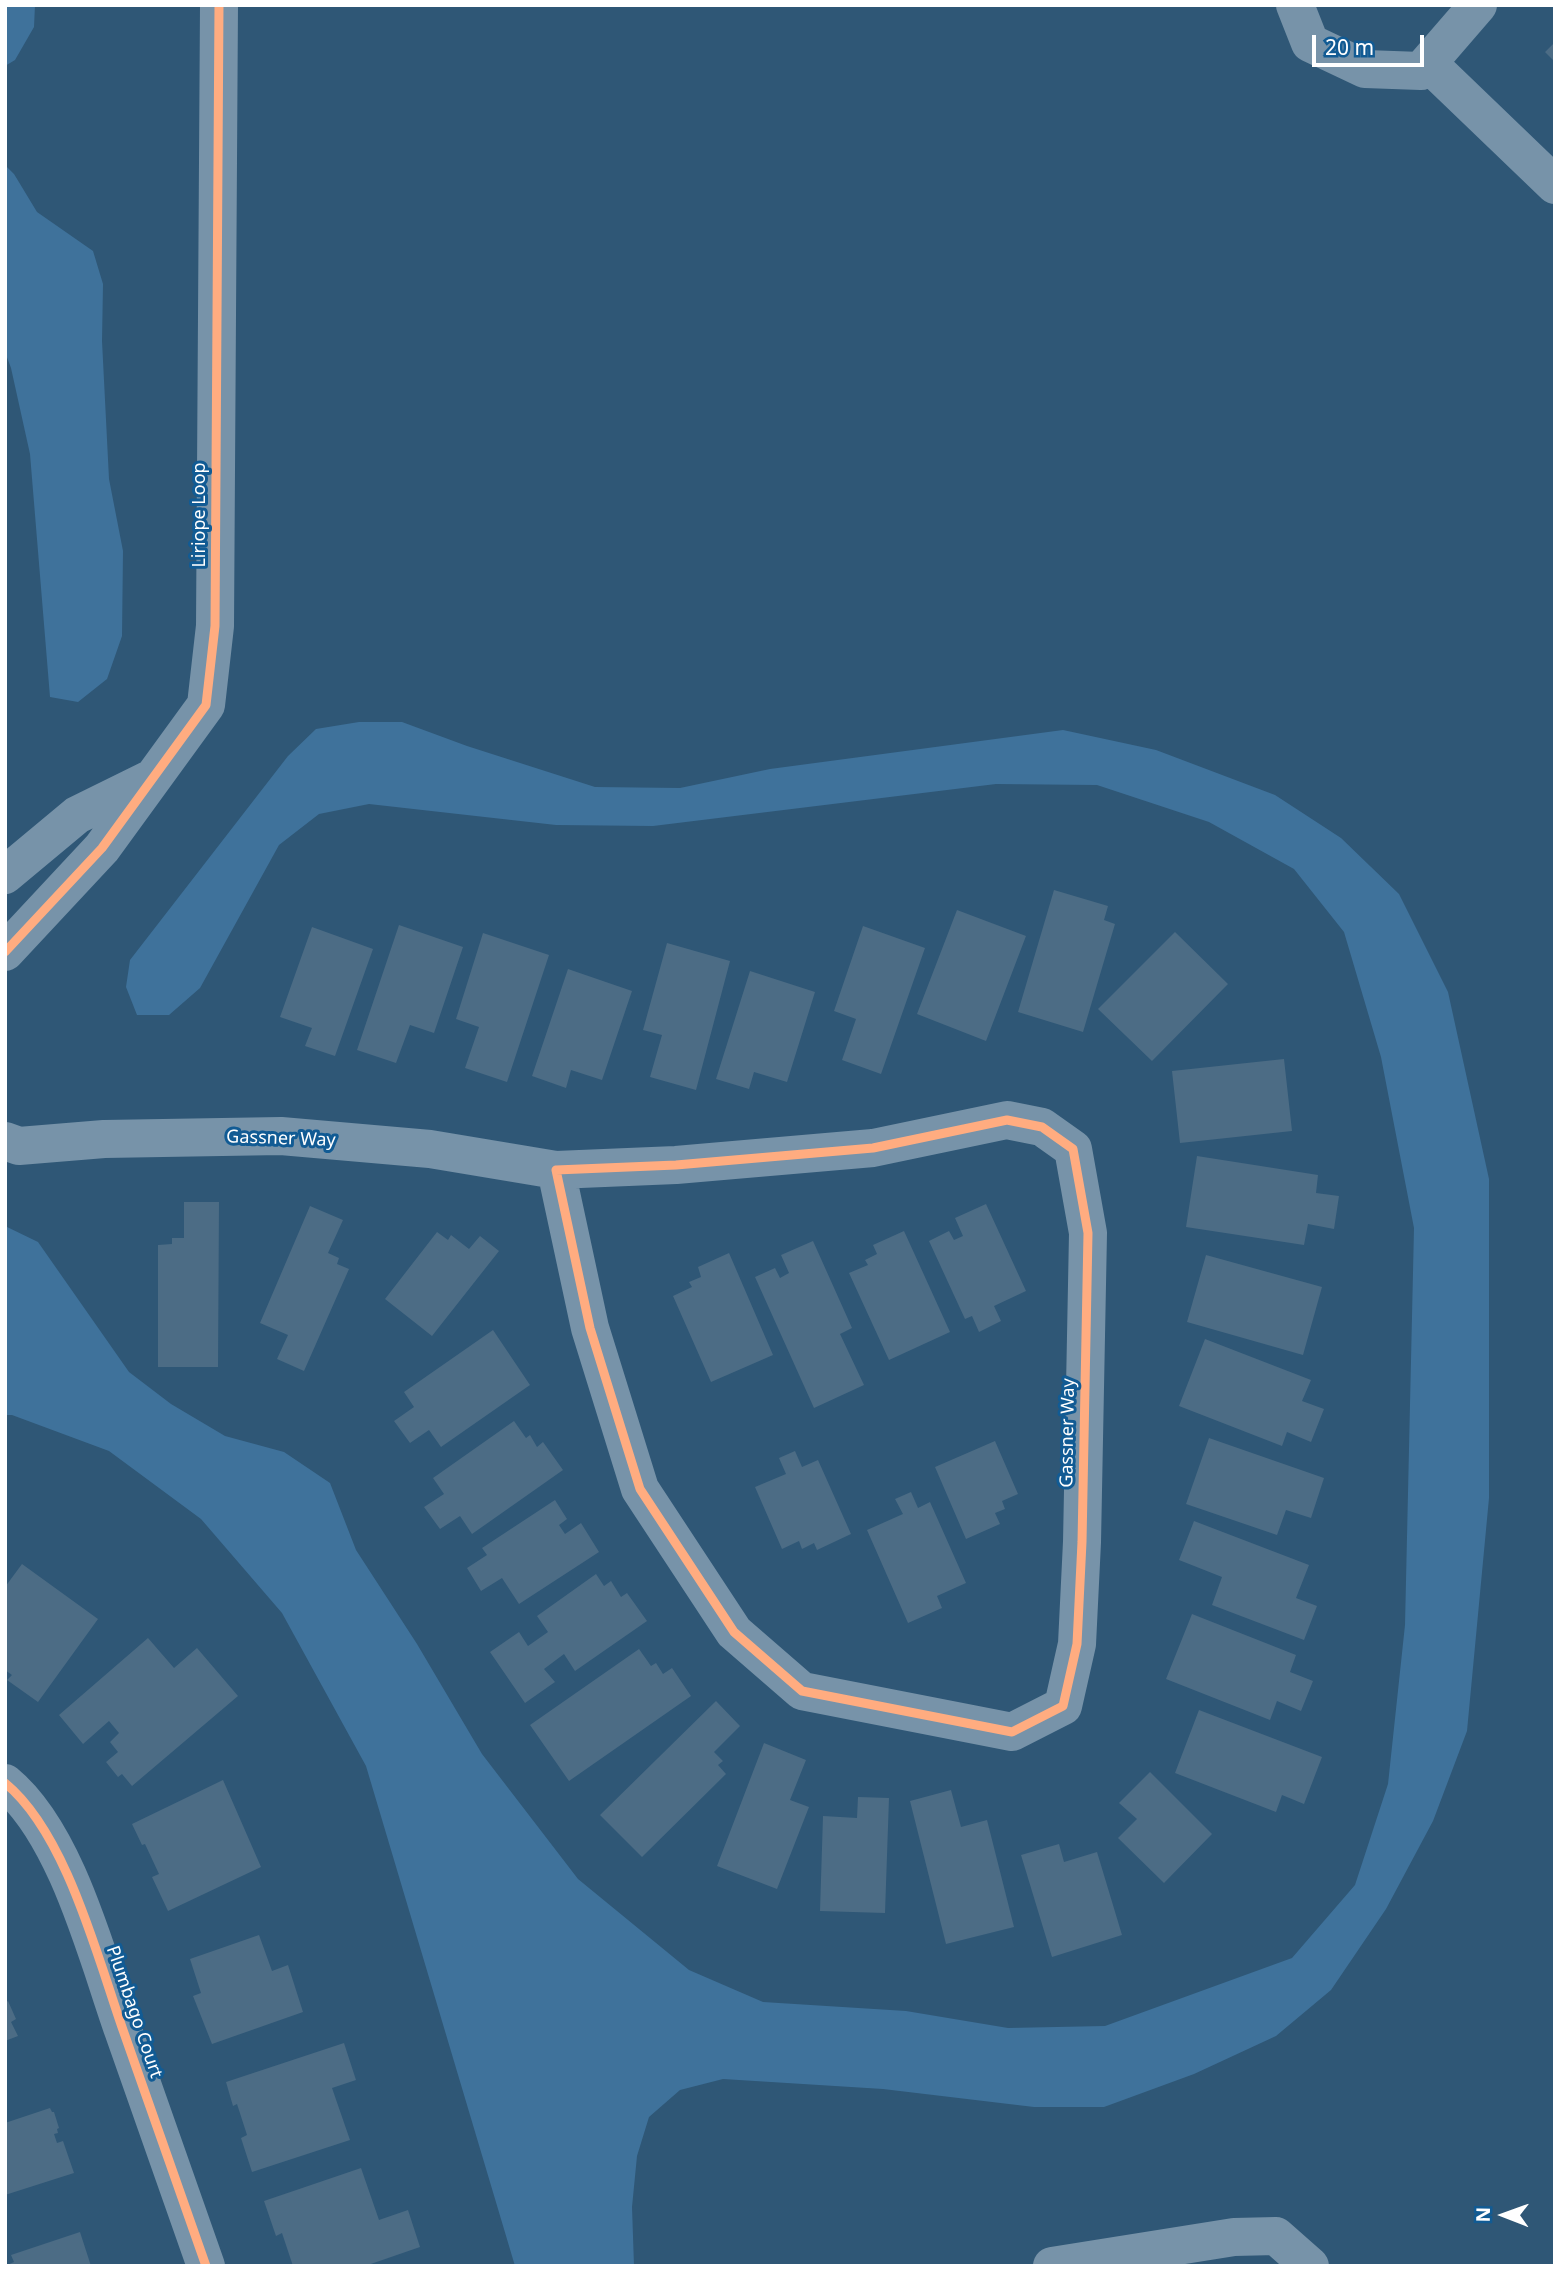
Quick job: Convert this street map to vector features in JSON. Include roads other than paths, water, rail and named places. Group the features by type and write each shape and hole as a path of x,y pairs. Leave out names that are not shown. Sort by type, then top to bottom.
{"street":[{"name":"Liriope Loop","path":"5,952 102,848 206,705 215,626 219,5"},
{"path":"1295,5 1310,43 1365,69 1421,71 1478,5"},
{"path":"1428,63 1555,184"},
{"name":"Liriope Loop","path":"13,869 77,815 153,777"},
{"path":"13,869 55,898"},
{"name":"Gassner Way","path":"5,1141 19,1146 104,1139 281,1136 430,1149 556,1170 676,1165 873,1148 1007,1121 1041,1127 1073,1149 1088,1233 1082,1542 1077,1644 1063,1706 1012,1732 802,1691 734,1632 639,1489 590,1328 556,1170"},
{"name":"Plumbago Court","path":"5,1783 15,1791 53,1842 206,2266"},
{"path":"1052,2266 1234,2237 1276,2236 1310,2266"}],"water":[{"path":"5,5 35,5 34,27 15,60 5,66"},
{"path":"5,165 14,174 37,212 93,251 103,284 102,341 109,479 123,551 122,636 107,679 78,702 50,697 30,454 5,352"},
{"path":"359,722 402,722 595,787 680,788 770,769 1063,730 1156,750 1275,795 1341,838 1399,894 1448,992 1489,1179 1489,1498 1467,1731 1433,1821 1386,1909 1331,1990 1276,2036 1194,2074 1104,2107 1034,2107 883,2089 723,2079 680,2090 649,2117 637,2156 632,2207 634,2266 515,2266 366,1766 282,1613 201,1519 109,1451 12,1415 5,1415 5,1226 38,1242 129,1372 171,1404 225,1436 284,1452 330,1483 356,1550 417,1644 482,1754 578,1879 689,1970 763,2002 906,2011 1008,2028 1105,2026 1292,1958 1355,1885 1388,1784 1405,1625 1414,1228 1381,1057 1344,932 1294,869 1209,822 1097,785 996,784 653,826 556,825 369,804 319,814 279,845 200,988 169,1015 137,1015 126,987 130,960 288,756 316,729"}]}
